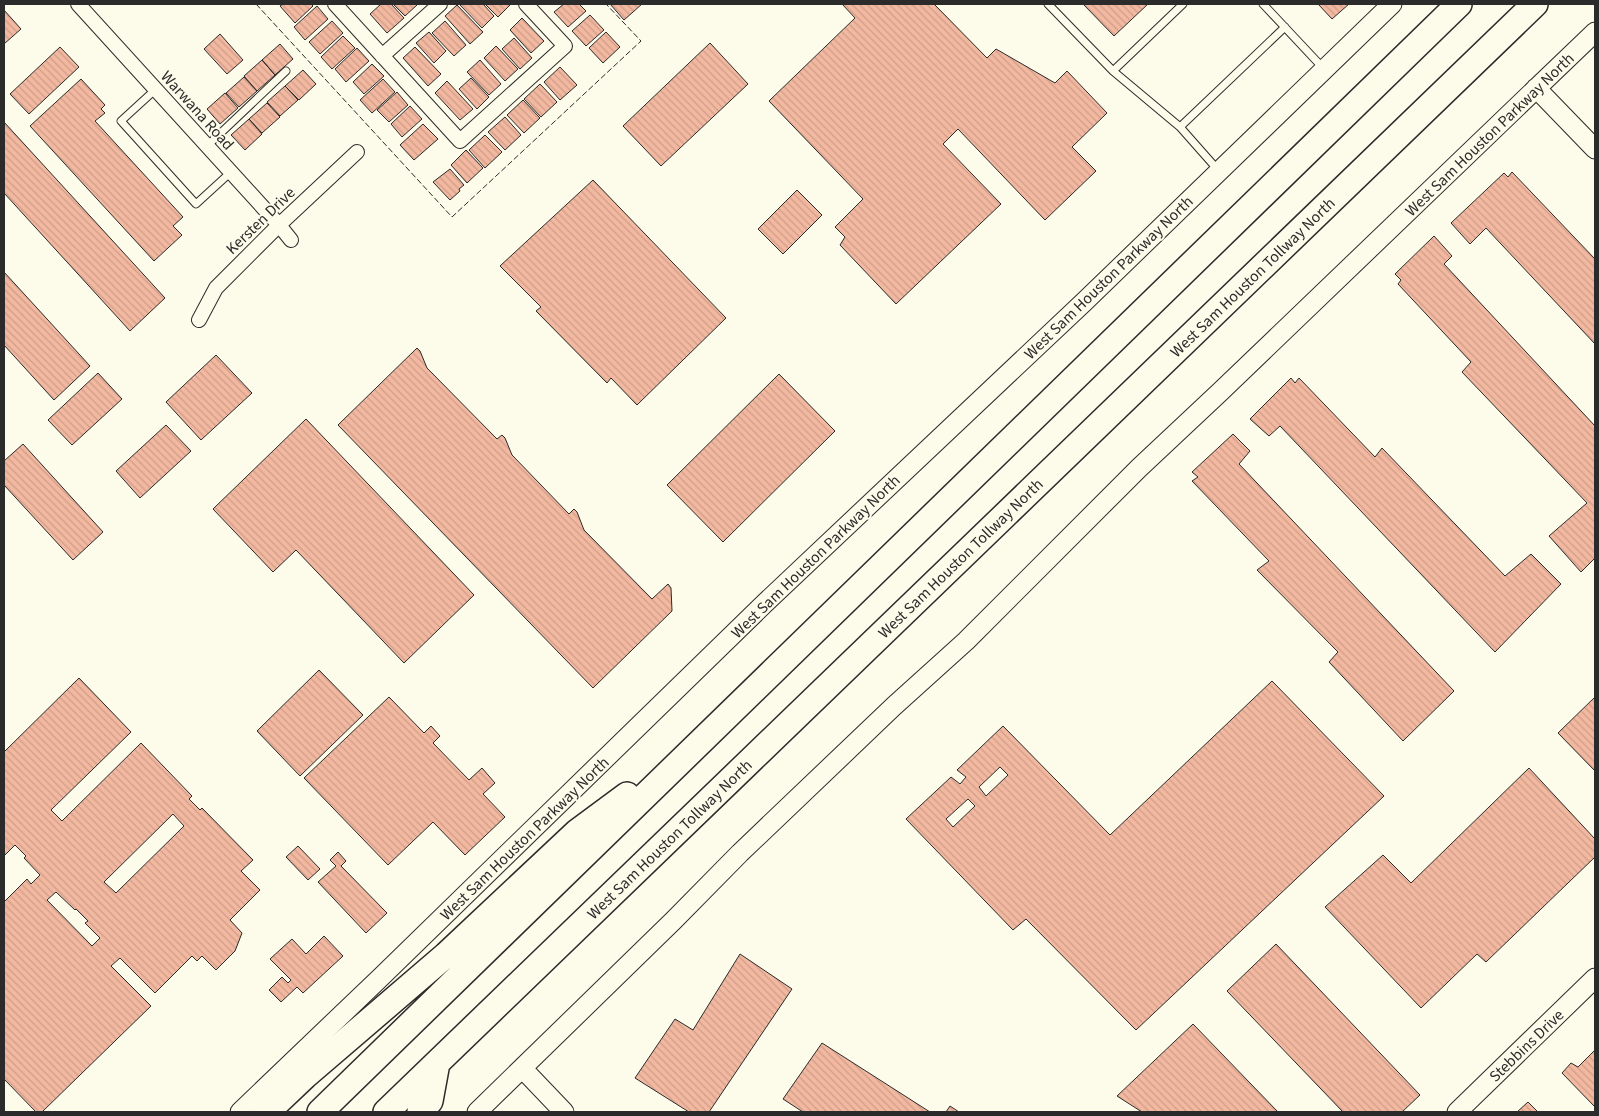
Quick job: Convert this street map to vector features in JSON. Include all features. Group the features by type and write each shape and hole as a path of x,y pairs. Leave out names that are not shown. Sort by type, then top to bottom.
{"highway":[{"path":"320,1112 1459,4"},
{"name":"West Sam Houston Tollway North","path":"386,1112 1535,4"},
{"path":"267,1112 304,1076 446,955 578,832 700,742"},
{"path":"420,1112 430,1101 437,1063"}],"main road":[{"name":"West Sam Houston Parkway North","path":"240,1112 772,596 1084,302 1218,170 1392,4"},
{"name":"West Sam Houston Parkway North","path":"477,1112 747,847 894,706 966,641 1139,468 1595,32"},
{"path":"1536,88 1595,149"},
{"name":"Stebbins Drive","path":"1456,1112 1595,978"},
{"path":"522,1068 564,1112"}],"street":[{"name":"Warwana Road","path":"78,4 291,240"},
{"path":"335,4 460,141 565,46 526,4"},
{"path":"382,56 440,4"},
{"name":"Kersten Drive","path":"199,320 216,288 279,225 357,152"}],"lane":[{"path":"1048,4 1113,71 1180,127 1218,170"},
{"path":"1113,71 1182,4"},
{"path":"1263,4 1324,69"},
{"path":"1180,127 1285,27"},
{"path":"208,146 286,71"},
{"path":"156,89 121,121 196,204 231,172"}],"building":[{"path":"283,4 311,4 313,6 295,23 280,6"},
{"path":"381,4 391,4 404,18 387,33 370,14"},
{"path":"393,4 416,4 417,5 405,16"},
{"path":"483,4 494,16 482,28 460,5"},
{"path":"485,4 508,4 510,5 498,17"},
{"path":"564,4 579,4 586,11 568,27 554,12"},
{"path":"610,4 642,4 624,20"},
{"path":"842,4 934,4 987,58 996,49 1055,83 1067,71 1107,113 1072,147 1096,171 1045,220 958,129 943,144 1001,204 896,304 840,245 845,237 835,227 863,199 769,101 855,18"},
{"path":"1083,4 1148,4 1114,36"},
{"path":"1318,4 1349,4 1332,19"},
{"path":"457,5 483,32 470,44 445,16"},
{"path":"317,6 328,19 305,40 294,27"},
{"path":"4,10 21,29 4,44"},
{"path":"590,15 604,30 586,46 572,31"},
{"path":"522,18 544,41 531,53 510,30"},
{"path":"332,21 343,33 320,54 309,42"},
{"path":"445,21 466,45 454,56 432,33"},
{"path":"429,32 446,51 434,63 416,43"},
{"path":"606,32 620,47 603,63 589,48"},
{"path":"220,34 243,60 227,74 204,49"},
{"path":"343,36 355,48 332,69 321,57"},
{"path":"514,38 532,58 520,69 502,49"},
{"path":"710,43 748,84 661,166 623,126"},
{"path":"280,44 293,59 275,75 262,60"},
{"path":"496,46 518,69 505,81 484,58"},
{"path":"60,47 79,67 29,114 10,94"},
{"path":"415,47 441,74 428,86 403,58"},
{"path":"357,48 369,61 346,82 335,69"},
{"path":"262,60 275,75 257,91 244,76"},
{"path":"480,60 501,84 489,95 467,72"},
{"path":"372,64 384,76 364,94 353,82"},
{"path":"560,67 577,85 560,100 544,82"},
{"path":"303,70 316,84 299,100 285,86"},
{"path":"244,77 257,91 239,107 226,93"},
{"path":"471,78 489,97 477,109 459,89"},
{"path":"81,79 105,105 101,109 105,113 95,121 183,217 173,226 182,235 154,261 30,126"},
{"path":"383,79 395,92 372,113 360,100"},
{"path":"447,81 473,109 460,120 435,93"},
{"path":"540,84 557,102 541,117 524,99"},
{"path":"285,86 298,100 280,116 267,102"},
{"path":"397,92 408,105 389,122 377,110"},
{"path":"225,93 238,108 220,124 207,109"},
{"path":"523,100 540,118 524,133 507,115"},
{"path":"267,103 280,117 262,133 249,119"},
{"path":"410,106 422,119 402,137 391,124"},
{"path":"505,117 521,135 505,150 488,132"},
{"path":"249,119 262,134 245,150 231,135"},
{"path":"4,122 165,298 130,331 4,193"},
{"path":"423,124 438,139 414,160 400,145"},
{"path":"485,135 502,152 485,168 469,150"},
{"path":"466,150 483,168 467,183 451,165"},
{"path":"450,169 464,185 450,200 433,182"},
{"path":"1512,172 1595,259 1595,344 1486,228 1470,244 1451,223 1504,173 1508,177"},
{"path":"593,180 726,318 637,405 611,378 607,383 536,311 541,307 500,266"},
{"path":"797,190 822,215 783,254 758,229"},
{"path":"1434,236 1452,256 1444,264 1595,426 1595,558 1581,572 1549,536 1587,503 1462,372 1471,362 1398,284 1401,280 1395,274"},
{"path":"4,272 90,366 54,400 4,345"},
{"path":"417,348 427,368 497,439 502,435 505,438 512,455 569,514 574,509 577,512 584,530 652,599 668,584 671,588 672,611 593,688 338,425"},
{"path":"216,355 252,393 201,440 166,402"},
{"path":"98,373 122,399 72,445 48,420"},
{"path":"779,374 835,431 723,542 667,485"},
{"path":"1291,378 1295,383 1299,378 1375,457 1382,448 1505,576 1531,554 1561,584 1495,652 1280,426 1269,436 1250,419"},
{"path":"306,419 474,595 404,663 296,550 273,572 213,509"},
{"path":"166,425 191,451 140,498 116,471"},
{"path":"1233,434 1250,451 1239,464 1454,691 1403,741 1329,662 1338,652 1257,570 1269,561 1192,481 1198,477 1192,472"},
{"path":"23,444 103,532 73,560 4,485 4,461"},
{"path":"319,670 363,715 300,776 257,731"},
{"path":"79,678 131,732 51,810 62,821 141,743 192,796 189,799 200,810 202,808 253,860 241,871 260,890 230,920 242,933 235,951 216,970 202,956 197,961 192,956 155,993 120,958 111,966 151,1006 42,1112 36,1112 4,1079 4,902 27,879 31,884 40,875 15,845 4,856 4,752","holes":["173,814 184,826 116,893 104,882","56,892 88,921 85,923 100,938 92,946 47,900"]},
{"path":"1272,681 1384,796 1136,1030 1026,919 1013,930 906,819 951,777 960,784 966,777 957,770 1003,726 1110,835","holes":["1000,767 1008,775 986,796 979,787","968,799 975,806 953,827 946,819"]},
{"path":"389,697 424,733 431,726 440,736 433,743 469,780 482,768 495,783 483,794 505,817 465,855 433,822 388,865 304,778"},
{"path":"1595,697 1595,771 1558,733"},
{"path":"1529,768 1595,839 1595,857 1486,962 1477,954 1421,1008 1325,907 1383,855 1411,883"},
{"path":"298,846 320,869 308,880 286,857"},
{"path":"338,852 346,861 341,866 387,913 366,933 318,882 336,866 330,860"},
{"path":"324,936 343,956 303,993 297,987 281,1002 269,990 282,977 288,983 291,980 270,959 292,939 306,954"},
{"path":"1276,944 1420,1095 1402,1112 1343,1112 1227,991"},
{"path":"740,954 792,989 709,1112 689,1112 635,1078 675,1019 693,1030"},
{"path":"1193,1024 1278,1112 1142,1112 1117,1096"},
{"path":"822,1043 930,1112 803,1112 783,1099"},
{"path":"1595,1050 1595,1107 1562,1073 1571,1063 1578,1067"},
{"path":"1528,1102 1538,1112 1517,1112"},
{"path":"950,1106 959,1112 946,1112"}],"fence":[{"path":"256,4 452,217 641,41 606,4"}]}
